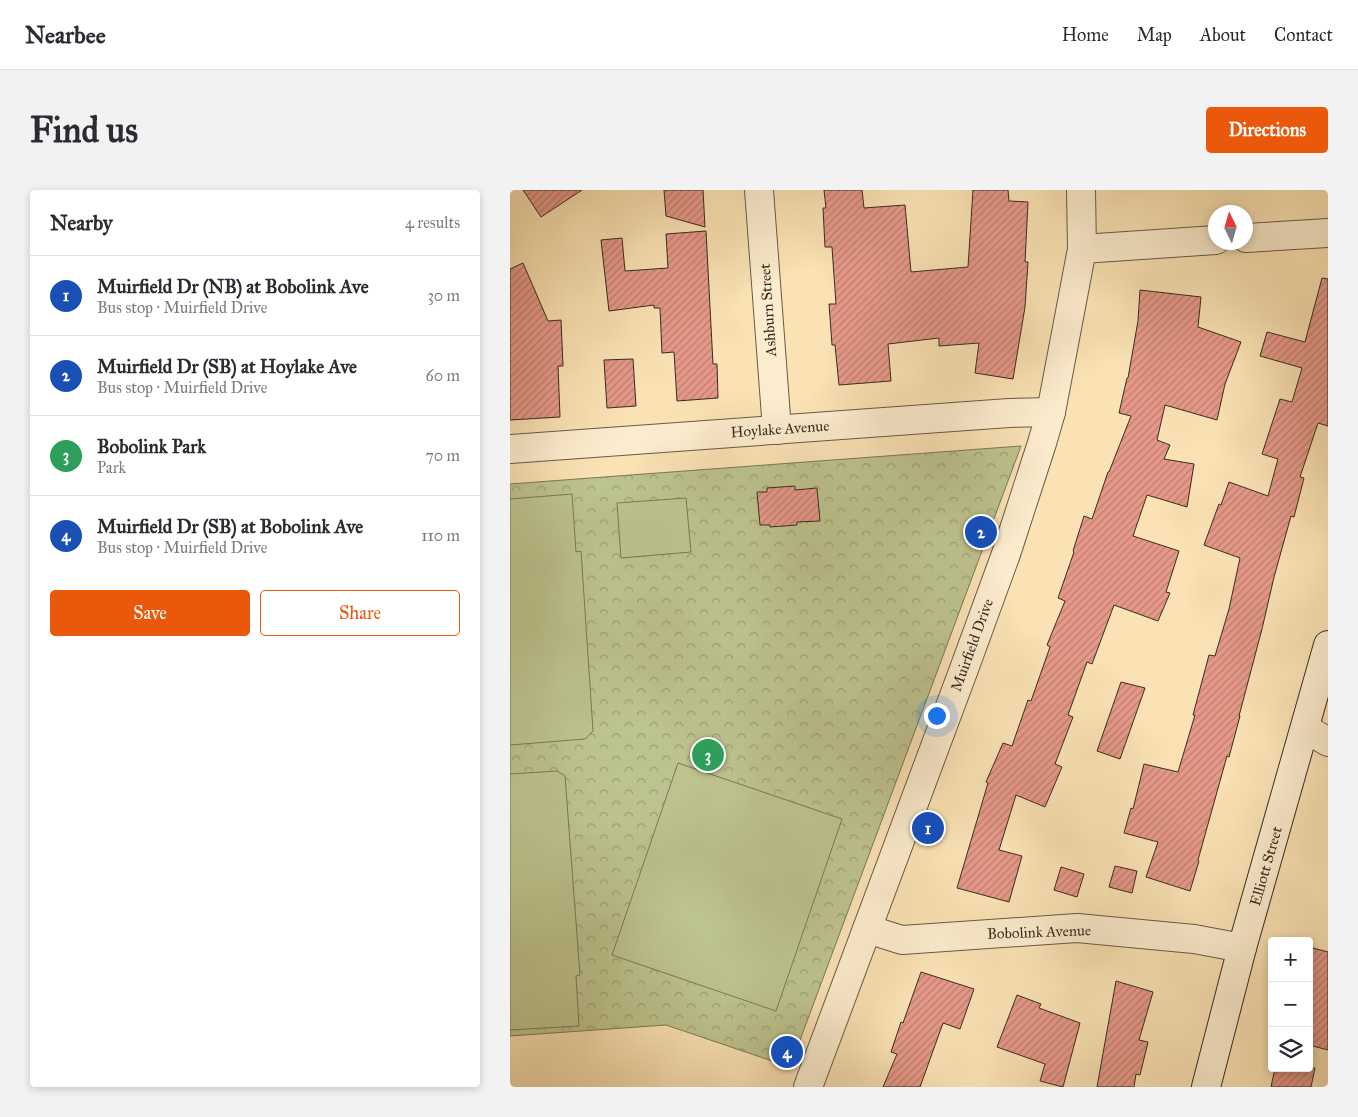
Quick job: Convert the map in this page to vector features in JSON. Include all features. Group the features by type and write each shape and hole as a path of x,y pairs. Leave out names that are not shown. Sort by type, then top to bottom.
{"street":[{"name":"Ashburn Street","path":"759,190 778,430"},
{"name":"Muirfield Drive","path":"808,1087 1006,554 1042,443 1051,412 1082,249 1081,190"},
{"path":"1253,238 1328,233"},
{"path":"1082,249 1208,241"},
{"name":"Hoylake Avenue","path":"510,449 1009,413 1051,412"},
{"name":"Elliott Street","path":"1206,1087 1242,948 1328,645"},
{"path":"1305,728 1328,742"},
{"name":"Bobolink Avenue","path":"867,929 902,940 1077,928 1194,939 1242,948"}],"green space":[{"path":"1021,446 790,1067 666,1025 510,1036 510,484"},
{"path":"572,494 576,552 581,551 593,731 585,739 510,745 510,499"},
{"path":"686,498 691,552 621,558 617,503"},
{"path":"678,763 842,819 776,1011 612,955"},
{"path":"557,771 565,776 580,975 576,976 579,1026 510,1030 510,774"}],"building":[{"path":"523,190 582,190 541,217"},
{"path":"664,190 703,190 705,227 666,216"},
{"path":"824,190 862,190 864,208 905,205 911,272 968,267 973,190 1008,190 1009,201 1028,202 1025,262 1028,262 1025,307 1013,379 975,373 979,343 939,346 939,338 888,344 891,381 839,385 835,345 832,345 829,304 836,304 832,247 825,247 823,208 826,208"},
{"path":"706,231 713,364 717,364 718,398 677,401 674,352 662,353 660,308 654,308 654,305 609,311 601,240 622,238 625,271 668,268 666,234"},
{"path":"523,263 548,321 561,320 563,366 558,366 560,417 510,420 510,269"},
{"path":"1322,278 1328,279 1328,426 1318,423 1300,477 1304,478 1294,517 1291,516 1274,577 1240,716 1229,757 1227,756 1190,891 1146,877 1158,842 1124,833 1131,808 1133,809 1144,764 1178,772 1195,715 1193,715 1209,655 1215,656 1229,609 1240,558 1204,545 1219,504 1221,505 1229,482 1268,496 1278,459 1262,454 1280,399 1292,402 1302,368 1260,356 1267,332 1305,342"},
{"path":"1140,290 1201,297 1198,327 1241,342 1225,384 1217,420 1165,405 1157,440 1170,445 1164,459 1194,464 1187,507 1147,495 1133,536 1179,551 1166,592 1170,593 1158,621 1114,605 1092,664 1087,662 1068,715 1073,717 1055,764 1062,767 1045,807 1016,795 999,850 1022,856 1009,902 957,888 988,783 986,782 1003,743 1012,746 1028,700 1031,701 1050,647 1047,645 1065,601 1058,598 1084,516 1092,519 1108,472 1131,416 1119,413 1128,378 1138,321"},
{"path":"633,359 636,406 607,408 604,360"},
{"path":"795,486 795,490 817,488 820,521 797,522 797,525 770,527 770,525 760,525 757,492 767,492 767,488"},
{"path":"1121,682 1145,688 1120,759 1097,751"},
{"path":"1115,866 1137,871 1132,893 1109,887"},
{"path":"1061,867 1084,874 1077,897 1054,890"},
{"path":"1313,948 1328,952 1328,1050 1313,1046"},
{"path":"921,972 974,989 960,1029 943,1023 920,1087 883,1087 897,1054 891,1052"},
{"path":"1116,981 1153,992 1139,1040 1148,1042 1140,1075 1136,1074 1134,1087 1097,1087"},
{"path":"1017,995 1041,1004 1039,1008 1080,1023 1063,1087 1040,1081 1045,1064 997,1047"},
{"path":"1313,1068 1315,1068 1311,1087 1271,1087 1274,1072 1313,1072"}],"place":[{"name":"Muirfield Dr (SB) at Hoylake Ave","path":"981,532"},
{"name":"Bobolink Park","path":"708,755"},
{"name":"Muirfield Dr (NB) at Bobolink Ave","path":"928,828"},
{"name":"Muirfield Dr (SB) at Bobolink Ave","path":"787,1052"}]}
